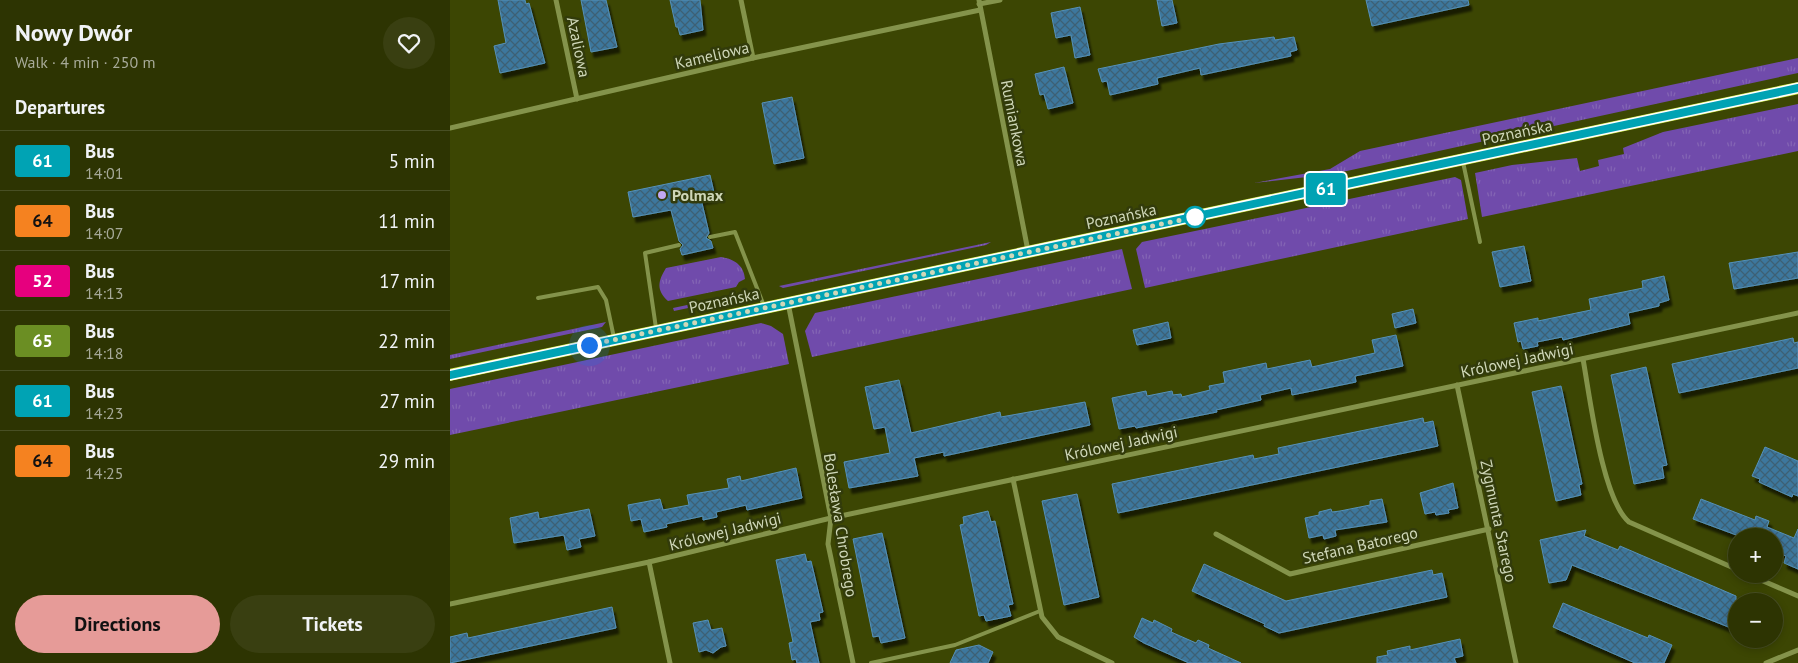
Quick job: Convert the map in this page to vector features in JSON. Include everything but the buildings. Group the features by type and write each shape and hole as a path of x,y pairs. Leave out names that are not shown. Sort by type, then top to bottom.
{"main road":[{"name":"Poznańska","path":"450,375 1798,88"}],"street":[{"name":"Azaliowa","path":"556,0 577,98"},
{"path":"741,0 752,58"},
{"name":"Kameliowa","path":"450,128 1000,0"},
{"name":"Rumiankowa","path":"979,5 1028,252"},
{"name":"Bolesława Chrobrego","path":"788,303 831,518 828,544 853,663"},
{"name":"Królowej Jadwigi","path":"450,604 649,562 831,518 1013,478 1798,313"},
{"path":"1583,359 1607,479 1619,511 1629,522 1728,565"},
{"name":"Zygmunta Starego","path":"1457,385 1516,663"},
{"path":"1013,478 1040,611 1046,624 1058,637 1112,663"},
{"name":"Stefana Batorego","path":"1216,534 1290,574 1489,529"},
{"path":"649,562 670,663"},
{"path":"1768,583 1798,596"},
{"path":"1766,663 1798,650"}],"lane":[{"path":"1463,160 1480,242"},
{"path":"710,237 735,232 764,308"},
{"path":"656,331 645,253 679,245"},
{"path":"538,298 598,287 606,300 615,340"},
{"path":"871,663 955,645 1040,611"}],"green space":[{"path":"1798,58 1798,73 1333,174 1254,183 1330,169 1360,151"},
{"path":"1798,104 1798,151 1482,217 1475,173 1512,165 1577,158 1580,171 1599,166 1598,160 1624,154 1623,148 1663,132"},
{"path":"1455,177 1461,180 1468,219 1145,288 1136,249 1142,242"},
{"path":"991,242 986,245 783,288 779,286"},
{"path":"1122,249 1132,289 812,357 805,331 815,313"},
{"path":"721,257 734,261 743,270 745,279 739,282 736,287 668,301 664,297 660,289 660,281 666,268"},
{"path":"739,294 731,299 674,311 673,308"},
{"path":"606,322 602,327 450,359 450,355"},
{"path":"761,323 771,326 783,334 789,364 450,435 450,389"}],"bus line":[{"name":"61","path":"450,375 1798,88"}],"place":[{"name":"Polmax","path":"662,195"}],"route":[{"path":"589,345 1195,217"}]}
